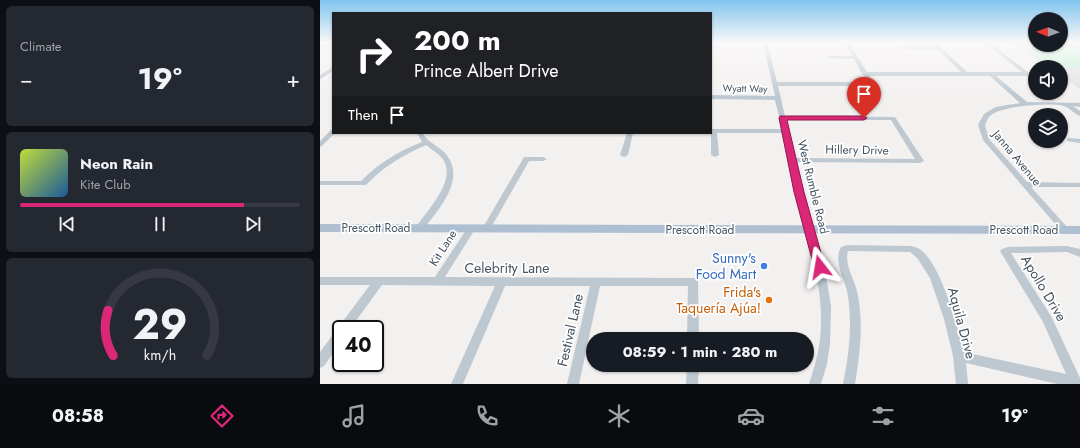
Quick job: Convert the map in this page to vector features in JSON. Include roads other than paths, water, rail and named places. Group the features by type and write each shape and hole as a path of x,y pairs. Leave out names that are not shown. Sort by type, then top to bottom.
{"main road":[{"name":"Prescott Road","path":"320,228 1080,230"}],"street":[{"name":"West Rumble Road","path":"769,61 793,160 799,192 824,284 827,305 827,324 823,358 815,384"},
{"path":"775,84 873,84 858,61"},
{"path":"952,61 966,74"},
{"path":"865,74 1027,74 1010,61"},
{"path":"320,77 332,70"},
{"path":"925,74 932,80"},
{"path":"991,74 1024,104"},
{"name":"Wyatt Way","path":"712,97 778,98"},
{"name":"Janna Avenue","path":"1065,230 986,140 982,133 980,123 982,118 990,111 1004,106 1024,104 1080,105"},
{"path":"1067,104 1080,114"},
{"name":"Hillery Drive","path":"783,118 893,118 920,161 793,160"},
{"path":"715,155 712,131 786,131"},
{"path":"320,145 332,132"},
{"path":"419,229 446,191 451,174 448,162 444,155 427,142 421,134"},
{"path":"624,155 630,134"},
{"path":"1069,140 1080,140"},
{"path":"320,183 362,183 390,160 427,142"},
{"path":"486,229 527,159 543,159"},
{"path":"1025,184 1080,185"},
{"name":"Kit Lane","path":"437,282 471,229"},
{"name":"Aquila Drive","path":"849,384 853,360 854,308 847,273 842,258 843,250 847,248 904,249 917,252 928,265 948,314 959,356 962,384"},
{"name":"Apollo Drive","path":"1077,384 1047,319 1006,251 1067,249 1080,253"},
{"name":"Celebrity Lane","path":"320,281 693,282 693,332"},
{"path":"351,320 379,281"},
{"path":"457,384 501,282"},
{"name":"Festival Lane","path":"573,384 596,282"},
{"path":"320,362 332,345"},
{"path":"959,356 1050,376 1077,384"},
{"path":"692,384 693,372"}],"place":[{"name":"Sunny's Food Mart","path":"764,266"},
{"name":"Frida's Taquería Ajúa!","path":"769,300"}]}
